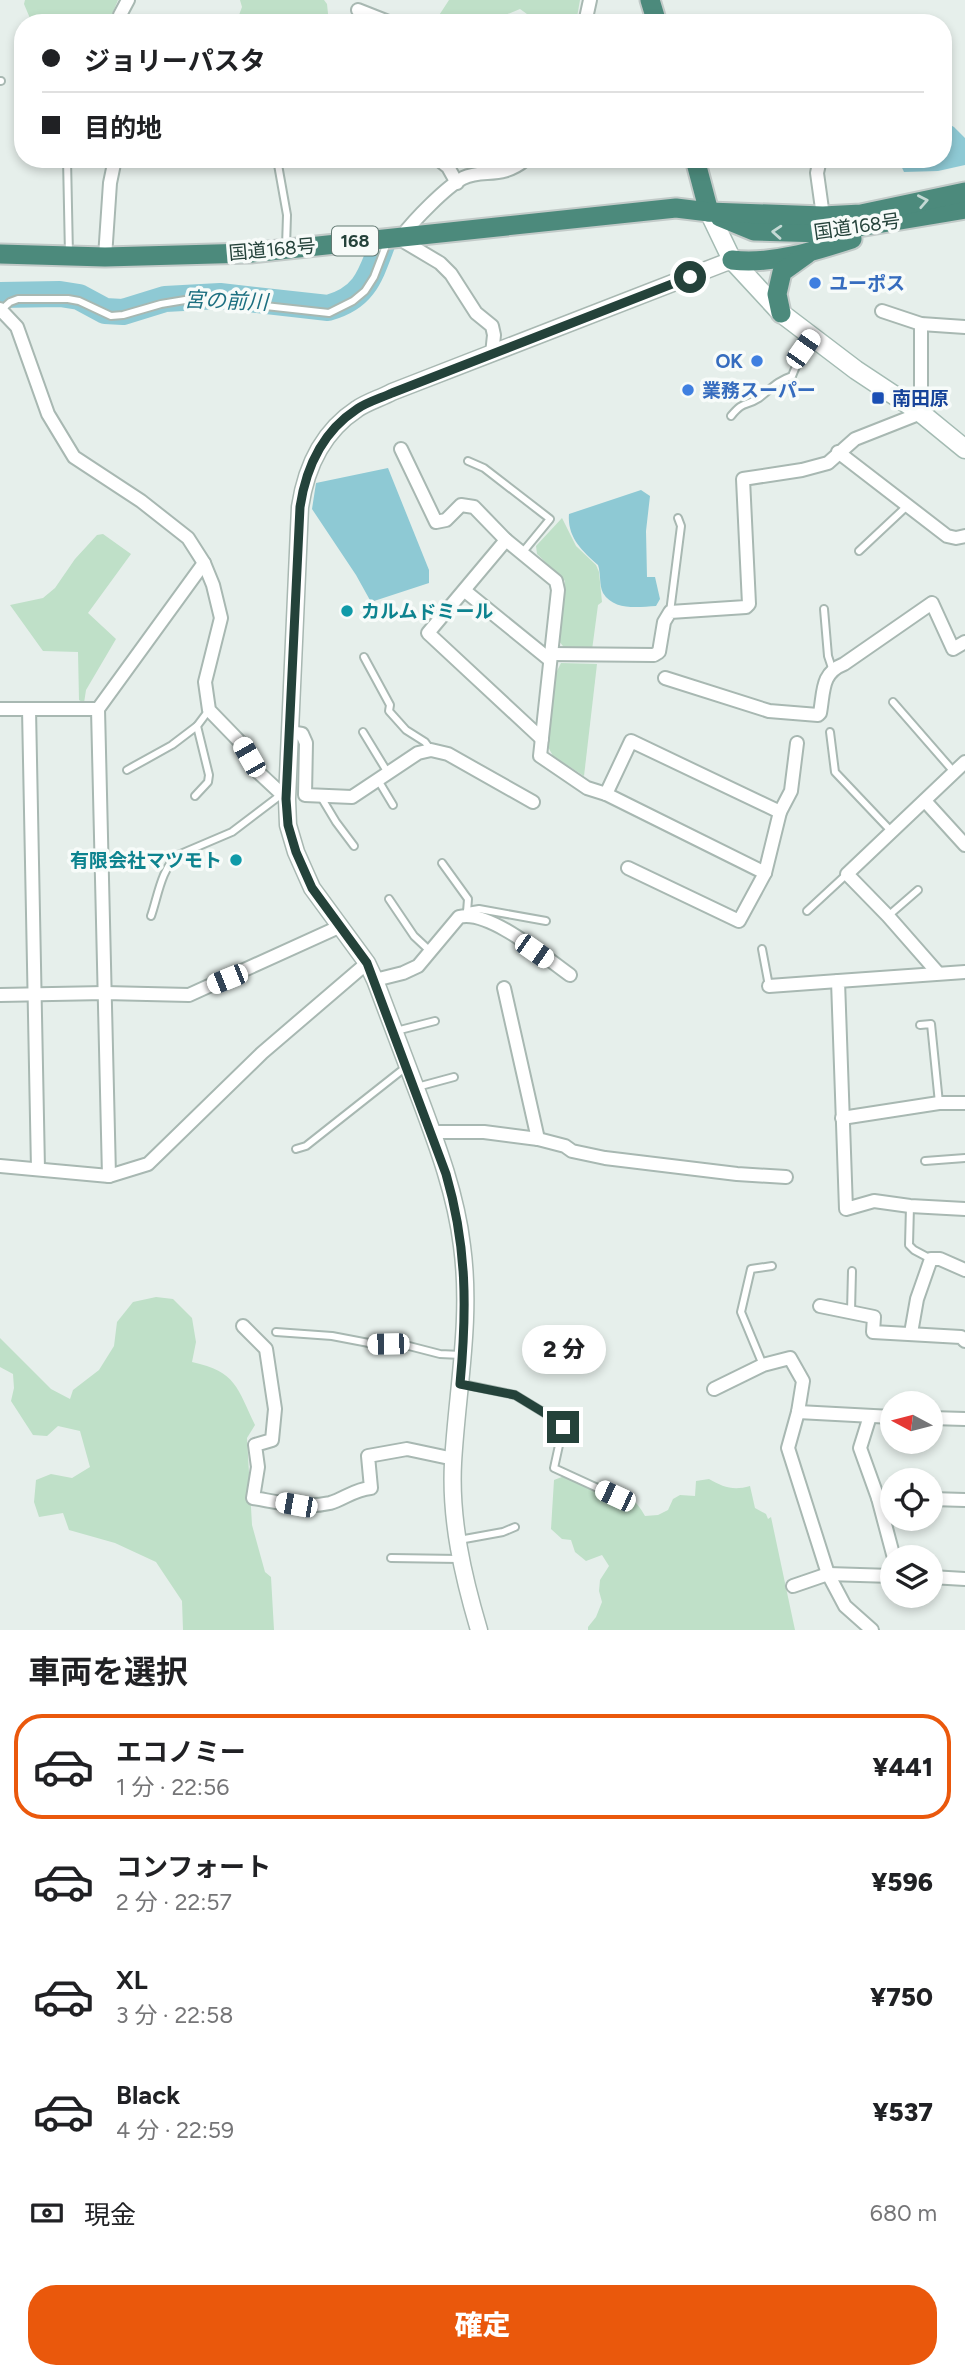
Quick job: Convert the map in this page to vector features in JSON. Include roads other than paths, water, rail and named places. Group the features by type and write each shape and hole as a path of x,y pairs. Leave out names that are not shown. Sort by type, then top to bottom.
{"highway":[{"path":"697,168 709,212"},
{"name":"国道168号","path":"0,254 168,257 286,249 676,208 709,212 823,216 861,214 965,192"},
{"name":"国道168号","path":"709,212 754,231 795,234 823,233 965,209"},
{"path":"732,260 764,261 808,253 909,219"},
{"path":"781,313 777,294 782,272 808,253"}],"main road":[{"path":"709,212 732,260 781,313 856,370 920,413 965,449"}],"street":[{"path":"358,10 368,14"},
{"path":"105,257 113,168"},
{"path":"449,168 457,183"},
{"path":"492,354 492,326 475,313 451,274 440,263 395,237 462,178 502,173 511,168"},
{"path":"818,168 823,216"},
{"path":"479,1630 460,1559 454,1496 454,1459 466,1322 463,1246 454,1203 432,1132 375,980 367,963 312,888 296,852 288,825 284,796 290,732 303,481 310,463 335,428 357,409 732,260"},
{"path":"0,309 18,327 48,414 74,457 141,501 188,538 204,563 213,585 221,618 205,682 209,710 241,743 257,771 284,796"},
{"path":"882,312 921,324 965,327"},
{"path":"465,591 550,657 654,655 659,652 664,622 670,612 746,607 749,604 743,479 828,463 855,439 920,413 921,324"},
{"path":"401,449 436,522 446,520 461,505 474,507 506,540 556,581 558,590 540,755 587,788 606,794 765,873"},
{"path":"838,452 947,536 965,536"},
{"path":"506,540 428,634 542,739"},
{"path":"109,1176 98,709 204,563"},
{"path":"665,678 769,711 818,715 826,678 832,668 844,664 932,603 953,649 963,647"},
{"path":"0,709 98,709"},
{"path":"29,709 38,1169"},
{"path":"290,732 302,734 306,743 305,795 352,797 418,753 431,750 448,754 533,802"},
{"path":"606,794 631,741 780,812"},
{"path":"628,868 739,921 765,873 780,812 791,791 797,743"},
{"path":"937,973 847,874 965,762"},
{"path":"925,801 965,845"},
{"path":"375,980 403,973 418,965 459,917 467,913 499,926 570,975"},
{"path":"0,995 189,995 341,926"},
{"path":"0,1166 109,1176 148,1164 262,1052 367,963"},
{"path":"769,986 965,972"},
{"path":"838,981 846,1209 874,1201 965,1209"},
{"path":"504,988 538,1139"},
{"path":"842,1118 939,1103 965,1103"},
{"path":"432,1132 484,1132 538,1139 565,1146 572,1151 605,1158 737,1174 786,1177"},
{"path":"911,1333 917,1299 931,1259 940,1259 965,1270"},
{"path":"820,1306 874,1317 873,1332 961,1337 965,1341"},
{"path":"243,1326 266,1349 275,1409 272,1440 255,1445 258,1467 253,1498 296,1505 328,1503 361,1489 371,1488 368,1456 407,1449 454,1459"},
{"path":"714,1389 763,1365 790,1358 803,1381 788,1448 828,1574 845,1606 872,1630"},
{"path":"798,1412 880,1416"},
{"path":"870,1416 860,1448 878,1498 891,1545"},
{"path":"943,1418 965,1419"},
{"path":"943,1499 965,1500"},
{"path":"793,1586 828,1574 880,1576"},
{"path":"943,1578 965,1579"}],"lane":[{"path":"67,168 69,257"},
{"path":"279,168 287,215 286,249"},
{"path":"0,309 18,299 68,299 79,301 111,316 185,300 211,300 330,313 353,302 365,291 395,237"},
{"path":"731,416 743,403 755,400 778,380 792,376 803,349 812,337"},
{"path":"468,461 484,468 550,519 522,553"},
{"path":"859,551 907,506"},
{"path":"670,612 681,526 678,518"},
{"path":"824,609 828,656 832,668"},
{"path":"364,657 390,705 389,711 406,730 425,742 431,750"},
{"path":"893,702 954,772"},
{"path":"127,770 172,745 197,726 209,710"},
{"path":"195,796 208,782 209,775 197,726"},
{"path":"363,732 393,805"},
{"path":"830,732 835,772 891,831"},
{"path":"320,795 354,846"},
{"path":"151,916 172,860 232,832 284,796"},
{"path":"442,863 468,899 467,913 480,909 545,921"},
{"path":"807,911 847,874"},
{"path":"888,916 918,890"},
{"path":"389,899 414,936 430,951"},
{"path":"762,949 769,986"},
{"path":"394,1032 435,1021"},
{"path":"920,1025 931,1024 939,1103"},
{"path":"296,1149 306,1146 407,1066"},
{"path":"415,1088 454,1077"},
{"path":"925,1161 965,1158"},
{"path":"910,1206 909,1245 931,1259"},
{"path":"763,1365 741,1312 751,1269 772,1266"},
{"path":"851,1311 852,1271"},
{"path":"276,1332 332,1336 463,1356"},
{"path":"460,1384 515,1395 561,1423 563,1427 554,1468 615,1496"},
{"path":"457,1540 503,1532 515,1527"},
{"path":"391,1558 460,1559"}],"water":[{"path":"952,126 965,138 965,165 952,168"},
{"path":"902,168 952,168 938,171 904,172"},
{"path":"388,468 429,570 429,583 371,602 312,509 316,483"},
{"path":"641,490 650,496 646,531 647,577 655,577 660,599 656,606 627,607 613,603 603,593 598,565 573,537 569,514"}],"waterway":[{"name":"宮の前川","path":"0,295 60,294 79,297 105,311 123,312 165,299 220,296 328,308 340,304 358,292 369,276 382,245"}],"place":[{"name":"ユーポス","path":"815,283"},
{"name":"OK","path":"757,361"},
{"name":"業務スーパー","path":"688,390"},
{"name":"南田原","path":"878,398"},
{"name":"カルムドミール","path":"347,611"},
{"name":"有限会社マツモト","path":"236,860"}]}
